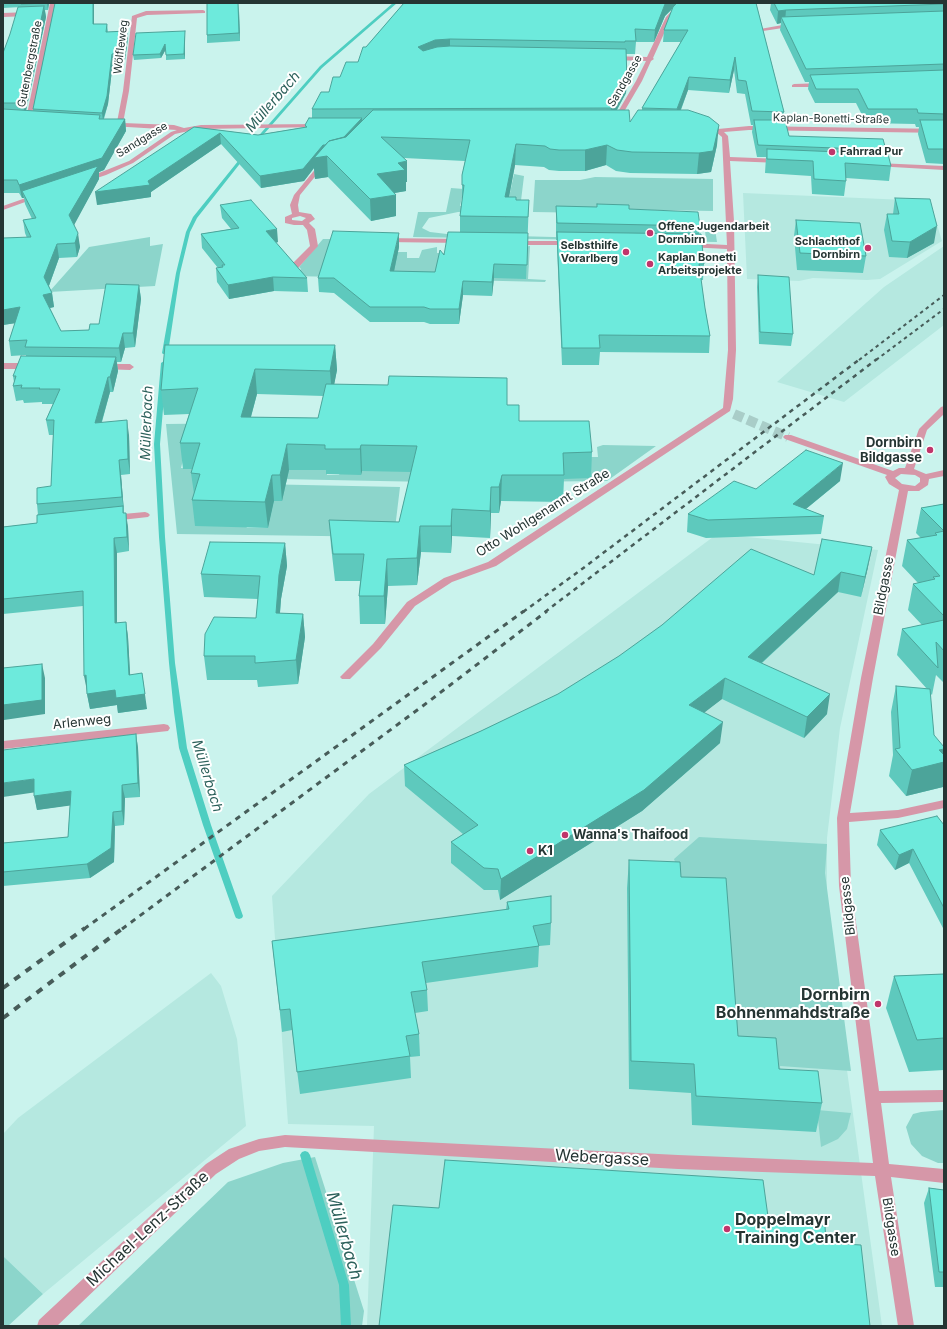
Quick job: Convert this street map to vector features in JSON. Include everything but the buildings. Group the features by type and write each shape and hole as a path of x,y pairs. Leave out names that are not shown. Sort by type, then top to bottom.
{"street":[{"name":"Gutenbergstraße","path":"37,120 26,119 53,3"},
{"name":"Sandgasse","path":"622,125 612,125 651,59 669,17 682,3"},
{"name":"Wölfleweg","path":"120,124 126,91 134,17 146,13 203,12"},
{"name":"Gutenbergstraße","path":"42,14 50,13"},
{"name":"Gutenbergstraße","path":"3,15 34,14"},
{"path":"763,28 799,25"},
{"path":"605,58 651,59"},
{"path":"794,86 830,85"},
{"path":"108,124 174,127 182,130"},
{"name":"Sandgasse","path":"82,181 104,174 131,162 173,133 182,130 201,127 328,126"},
{"name":"Kaplan-Bonetti-Straße","path":"698,127 718,130 749,128 944,132"},
{"path":"681,245 729,247 730,221 725,136 718,130"},
{"path":"295,266 314,246 311,229 305,223 310,220 310,217 296,215 294,205 297,195 327,159 332,158"},
{"path":"727,159 790,162"},
{"path":"867,165 944,168"},
{"path":"4,207 46,193"},
{"path":"375,240 473,242"},
{"path":"503,242 580,243"},
{"name":"Otto Wohlgenannt Straße","path":"346,676 377,646 411,604 448,580 492,564 731,411 732,350 729,247"},
{"path":"3,366 39,366"},
{"path":"94,367 130,367"},
{"path":"909,471 922,429 944,409"},
{"path":"788,437 892,474 899,471 909,471 924,477 944,473"},
{"path":"892,474 890,477 892,482 904,488 920,487 925,483 924,477"},
{"name":"Bildgasse","path":"904,488 867,678 843,818 845,886 882,1170 906,1326"},
{"path":"106,518 145,515"},
{"name":"Arlenweg","path":"3,745 164,728"},
{"path":"843,818 898,814 944,804"},
{"path":"873,1097 944,1096"},
{"name":"Webergasse","path":"259,1145 285,1141 678,1162 882,1170 944,1176"},
{"name":"Michael-Lenz-Straße","path":"44,1326 211,1170 234,1154 259,1145"}],"shaded area":[{"path":"514,174 524,176 520,209 509,214 458,212 429,218 422,228 430,232 447,234 461,233 515,236 706,241 705,230 715,229 717,242 413,237 418,212 446,212 451,188 464,189 460,206 507,207"},
{"path":"595,177 713,179 713,211 597,209 596,213 533,212 535,180 580,180"},
{"path":"743,193 930,201 942,241 880,279 813,278 799,281 747,279"},
{"path":"150,237 150,246 163,244 155,286 49,292 89,247"},
{"path":"323,239 342,239 395,252 407,252 407,258 419,258 422,250 437,247 437,253 444,253 444,272 516,248 530,246 528,279 546,280 545,282 294,276 301,269 299,267"},
{"path":"944,246 944,325 844,402 777,382 884,287"},
{"path":"249,423 183,460 181,468 212,469 247,528 268,528 274,501 282,501 257,484 400,487 394,537 177,534 166,424"},
{"path":"288,442 290,470 327,470 327,475 339,475 341,471 365,453 481,483 279,479"},
{"path":"603,445 656,446 607,481 503,482 564,479 589,457 598,457 597,447"},
{"path":"717,534 878,550 840,728 827,838 827,924 882,1326 367,1326 374,1126 288,1124 272,896 369,794"},
{"path":"699,837 827,844 825,873 851,1071 780,1066 783,1098 733,1064 690,905 674,859"},
{"path":"211,973 221,986 237,1039 246,1126 43,1294 3,1256 3,1134 18,1118"},
{"path":"817,1110 851,1113 847,1129 838,1139 821,1147"},
{"path":"944,1110 944,1163 938,1163 922,1156 911,1144 906,1127 913,1114"},
{"path":"315,1157 364,1311 362,1326 78,1326 228,1182 283,1163"},
{"path":"3,1256 43,1294 8,1326 3,1326"}],"waterway":[{"name":"Müllerbach","path":"255,142 321,67 395,3"},
{"name":"Müllerbach","path":"165,353 178,273 188,232 195,218 244,156"},
{"name":"Müllerbach","path":"164,363 157,444 162,537 172,663 178,712 183,748 207,825 239,916"},
{"name":"Müllerbach","path":"305,1155 344,1285 346,1326"}],"tunnel":[{"path":"734,414 788,437"}],"railway":[{"path":"859,360 944,295"},
{"path":"876,360 944,309"},
{"path":"523,612 860,359"},
{"path":"545,612 877,359"},
{"path":"84,929 524,611"},
{"path":"122,929 428,702 547,611"},
{"path":"3,988 85,928"},
{"path":"3,1018 123,928"}],"place":[{"name":"Fahrrad Pur","path":"832,152"},
{"name":"Offene Jugendarbeit Dornbirn","path":"650,233"},
{"name":"Schlachthof Dornbirn","path":"868,248"},
{"name":"Selbsthilfe Vorarlberg","path":"626,252"},
{"name":"Kaplan Bonetti Arbeitsprojekte","path":"650,264"},
{"name":"Dornbirn Bildgasse","path":"930,450"},
{"name":"Wanna's Thaifood","path":"565,835"},
{"name":"K1","path":"530,851"},
{"name":"Dornbirn Bohnenmahdstraße","path":"878,1004"},
{"name":"Doppelmayr Training Center","path":"727,1229"}]}
